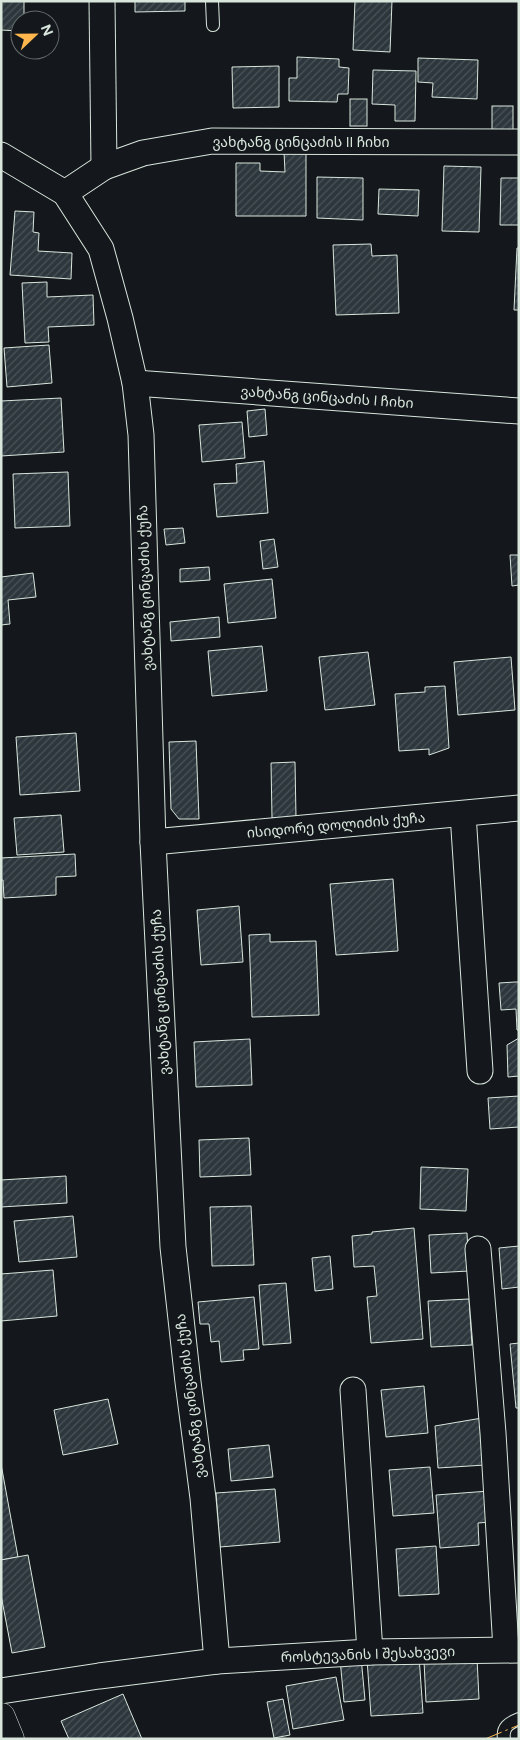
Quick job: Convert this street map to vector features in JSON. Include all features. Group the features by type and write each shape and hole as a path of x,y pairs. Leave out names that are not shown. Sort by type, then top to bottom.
{"street":[{"path":"102,1 104,166"},
{"name":"ვახტანგ ცინცაძის II ჩიხი","path":"66,193 104,166 143,153 212,141 519,142"},
{"name":"ვახტანგ ცინცაძის ქუჩა","path":"1,155 66,193 101,249 135,383 141,445 153,842 173,1247 203,1498 217,1661"},
{"name":"ვახტანგ ცინცაძის I ჩიხი","path":"135,383 519,411"},
{"name":"ისიდორე დოლიძის ქუჩა","path":"153,842 519,808"},
{"path":"462,814 480,1071"},
{"path":"478,1248 513,1649"},
{"path":"353,1390 370,1652"},
{"name":"როსტევანის I შესახვევი","path":"217,1661 370,1652 513,1649"},
{"path":"1,1691 217,1661"},
{"path":"1,1717 10,1739"}],"lane":[{"path":"212,1 213,25"},
{"path":"504,1739 503,1732 506,1727 519,1719"}],"building":[{"path":"1,1 24,1 24,10 10,10 10,30 1,30"},
{"path":"135,1 185,1 185,11 135,12"},
{"path":"355,1 392,1 390,52 353,50"},
{"path":"297,57 339,59 339,67 349,68 348,94 338,94 337,102 289,101 289,78 297,78"},
{"path":"418,58 478,60 477,99 432,97 433,83 418,82"},
{"path":"279,66 279,107 233,108 232,67"},
{"path":"373,70 416,71 415,121 395,121 395,105 372,104"},
{"path":"350,99 367,99 367,126 350,126"},
{"path":"492,106 513,106 513,130 492,130"},
{"path":"284,152 306,152 306,216 236,216 236,163 260,163 260,171 285,172"},
{"path":"444,166 481,167 479,232 442,231"},
{"path":"317,177 363,178 363,220 317,218"},
{"path":"501,178 519,178 519,225 500,225"},
{"path":"379,189 419,190 418,216 378,214"},
{"path":"15,211 34,212 33,232 39,233 38,251 72,253 71,279 10,275"},
{"path":"371,244 372,256 397,255 399,313 336,315 333,245"},
{"path":"517,248 519,248 519,310 514,310"},
{"path":"47,282 47,297 93,295 94,325 48,327 49,342 25,343 22,283"},
{"path":"49,345 52,383 7,387 4,348"},
{"path":"61,398 64,452 1,456 1,401"},
{"path":"265,409 267,435 249,437 247,411"},
{"path":"242,422 245,458 202,462 199,425"},
{"path":"264,461 268,513 217,517 214,484 237,483 236,464"},
{"path":"68,472 70,526 15,528 13,474"},
{"path":"183,528 185,543 166,545 164,529"},
{"path":"274,539 278,567 263,569 260,541"},
{"path":"510,555 519,555 519,585 512,586"},
{"path":"209,567 210,580 180,582 180,569"},
{"path":"33,573 36,597 8,600 10,624 1,625 1,577"},
{"path":"272,579 276,618 228,623 224,584"},
{"path":"219,617 220,637 171,641 170,622"},
{"path":"262,646 267,691 212,696 208,651"},
{"path":"368,652 375,705 325,710 319,657"},
{"path":"511,657 515,710 458,715 454,662"},
{"path":"445,686 449,748 429,755 429,749 399,751 395,694 425,692 425,687"},
{"path":"76,733 80,791 20,795 16,737"},
{"path":"196,741 199,819 179,819 171,809 169,742"},
{"path":"295,762 296,818 272,818 271,763"},
{"path":"61,815 64,852 17,855 14,818"},
{"path":"75,854 76,876 56,877 56,895 4,898 3,880 1,880 1,858"},
{"path":"393,879 398,951 336,955 330,884"},
{"path":"239,906 243,962 201,965 197,910"},
{"path":"270,934 270,942 316,941 319,1015 252,1017 249,935"},
{"path":"519,982 519,1030 517,1030 516,1009 501,1010 499,983"},
{"path":"519,1038 519,1076 508,1077 507,1045"},
{"path":"250,1039 252,1085 196,1087 194,1042"},
{"path":"519,1096 519,1127 490,1129 488,1098"},
{"path":"249,1138 251,1175 200,1177 199,1140"},
{"path":"421,1167 468,1169 466,1211 420,1209"},
{"path":"66,1176 67,1203 1,1207 1,1180"},
{"path":"251,1206 254,1265 212,1266 210,1207"},
{"path":"73,1216 77,1257 19,1262 14,1221"},
{"path":"414,1228 423,1339 371,1343 367,1297 377,1296 374,1266 354,1267 352,1236"},
{"path":"467,1233 469,1271 431,1273 429,1235"},
{"path":"519,1246 519,1287 502,1289 499,1248"},
{"path":"330,1256 333,1289 315,1291 312,1258"},
{"path":"53,1270 57,1316 1,1321 1,1274"},
{"path":"286,1283 291,1343 263,1345 259,1285"},
{"path":"254,1297 259,1349 243,1350 244,1360 221,1362 219,1341 211,1342 209,1324 200,1324 198,1302"},
{"path":"469,1299 472,1345 431,1347 428,1301"},
{"path":"519,1343 519,1408 516,1408 510,1344"},
{"path":"424,1386 428,1433 386,1437 381,1390"},
{"path":"108,1399 118,1444 63,1455 54,1410"},
{"path":"482,1418 485,1465 438,1468 435,1426"},
{"path":"269,1445 273,1477 231,1481 228,1449"},
{"path":"1,1464 18,1557 1,1560"},
{"path":"430,1467 434,1513 393,1516 389,1470"},
{"path":"275,1489 280,1542 220,1547 216,1493"},
{"path":"489,1491 491,1522 478,1523 479,1545 440,1548 436,1495"},
{"path":"436,1546 439,1594 399,1596 396,1549"},
{"path":"28,1555 45,1647 12,1653 1,1595 1,1560"},
{"path":"419,1656 423,1713 371,1716 367,1659"},
{"path":"361,1657 365,1700 344,1702 340,1659"},
{"path":"477,1658 479,1699 426,1702 424,1661"},
{"path":"336,1677 344,1720 293,1729 286,1686"},
{"path":"123,1694 142,1739 69,1739 61,1721"},
{"path":"283,1699 290,1735 274,1738 267,1702"}],"power":[{"path":"485,1739 519,1725"}]}
